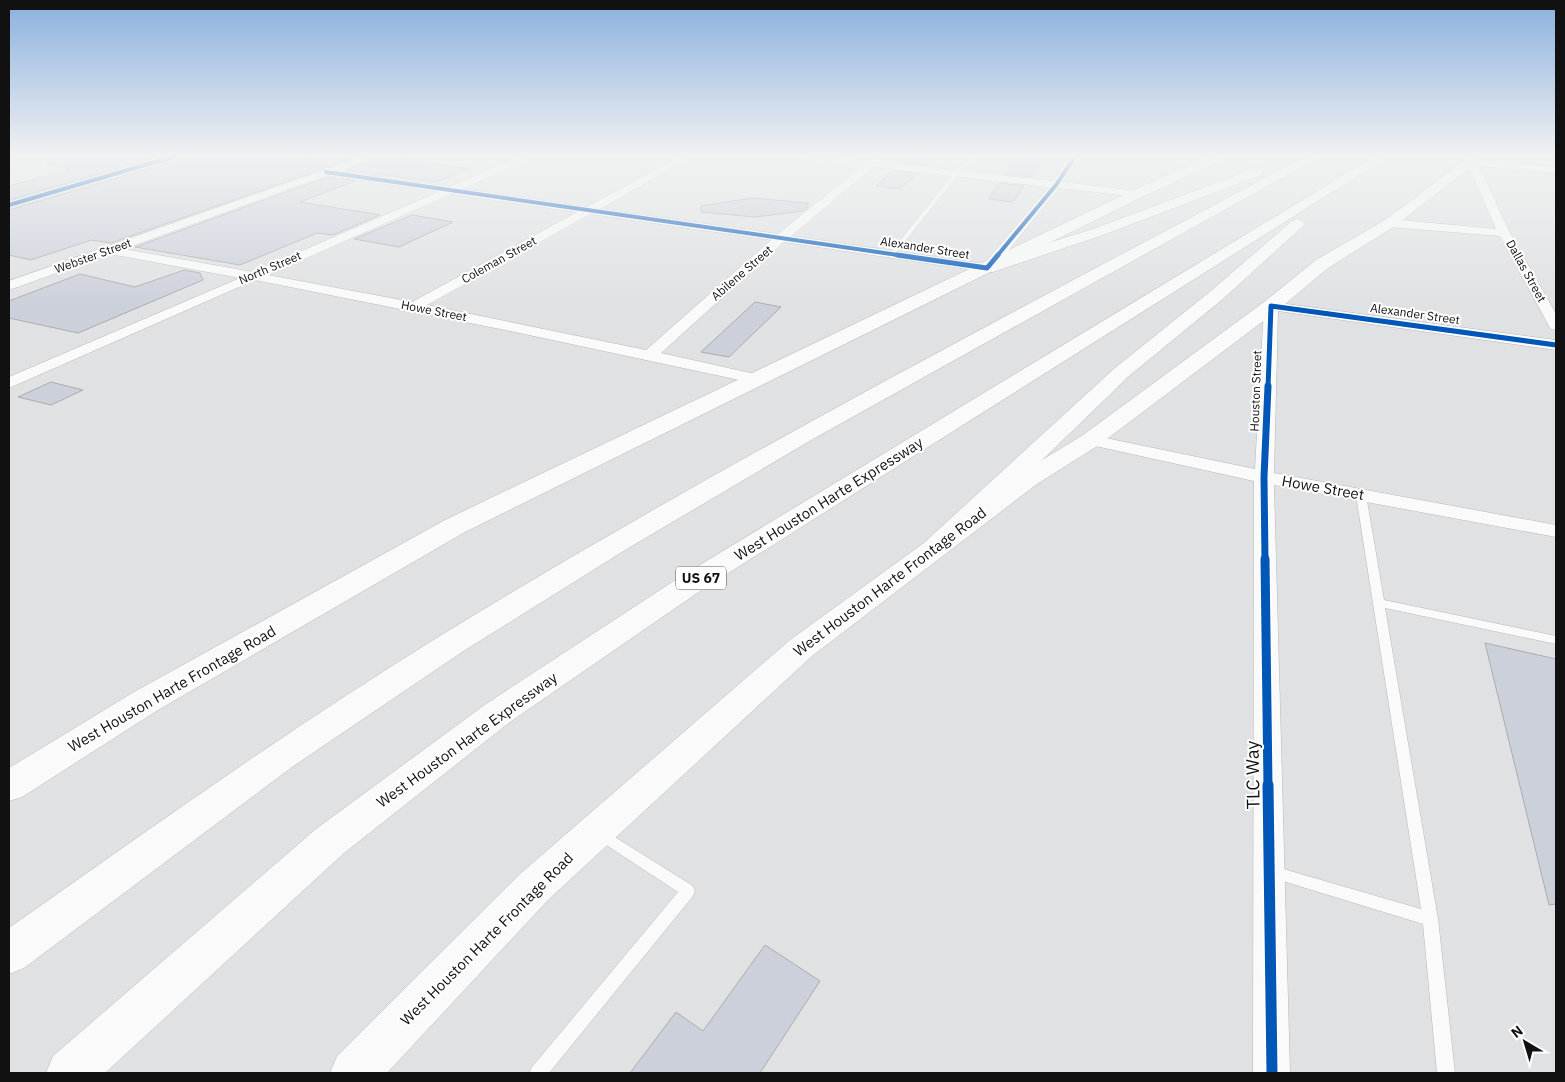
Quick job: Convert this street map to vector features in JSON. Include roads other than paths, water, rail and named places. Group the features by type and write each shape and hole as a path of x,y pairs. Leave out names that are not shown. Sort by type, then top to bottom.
{"main road":[{"name":"West Houston Harte Frontage Road","path":"9,786 146,700 455,526 1114,205"},
{"path":"987,268 1098,232 1168,205"},
{"path":"9,954 279,756 454,642 615,544 805,434 1224,205"},
{"name":"West Houston Harte Expressway","path":"70,1073 330,841 498,713 690,584 1304,205"},
{"path":"937,546 1122,372 1218,294 1283,236 1322,205"},
{"name":"West Houston Harte Frontage Road","path":"362,1071 534,887 801,648 1028,479 1091,440 1271,306 1322,264 1390,223 1413,205"}],"street":[{"name":"Webster Street","path":"9,286 233,205"},
{"name":"North Street","path":"9,382 416,205"},
{"name":"Alexander Street","path":"551,205 782,237 987,268"},
{"name":"Coleman Street","path":"413,307 599,205"},
{"name":"Abilene Street","path":"649,355 782,237 821,205"},
{"path":"987,268 1039,205"},
{"name":"Dallas Street","path":"1494,205 1504,233 1556,326"},
{"path":"1390,223 1504,233"},
{"name":"Howe Street","path":"109,250 253,275 649,355 758,379"},
{"name":"Alexander Street","path":"1271,306 1556,345"},
{"name":"Houston Street","path":"1264,477 1271,306"},
{"name":"Howe Street","path":"1091,440 1264,477 1556,531"},
{"name":"TLC Way","path":"1264,477 1272,1073"}],"lane":[{"path":"892,254 931,205"},
{"path":"1361,495 1430,919 1446,1073"},
{"path":"1379,603 1556,640"},
{"path":"538,1073 688,891 597,831"},
{"path":"1269,871 1430,919"}]}
